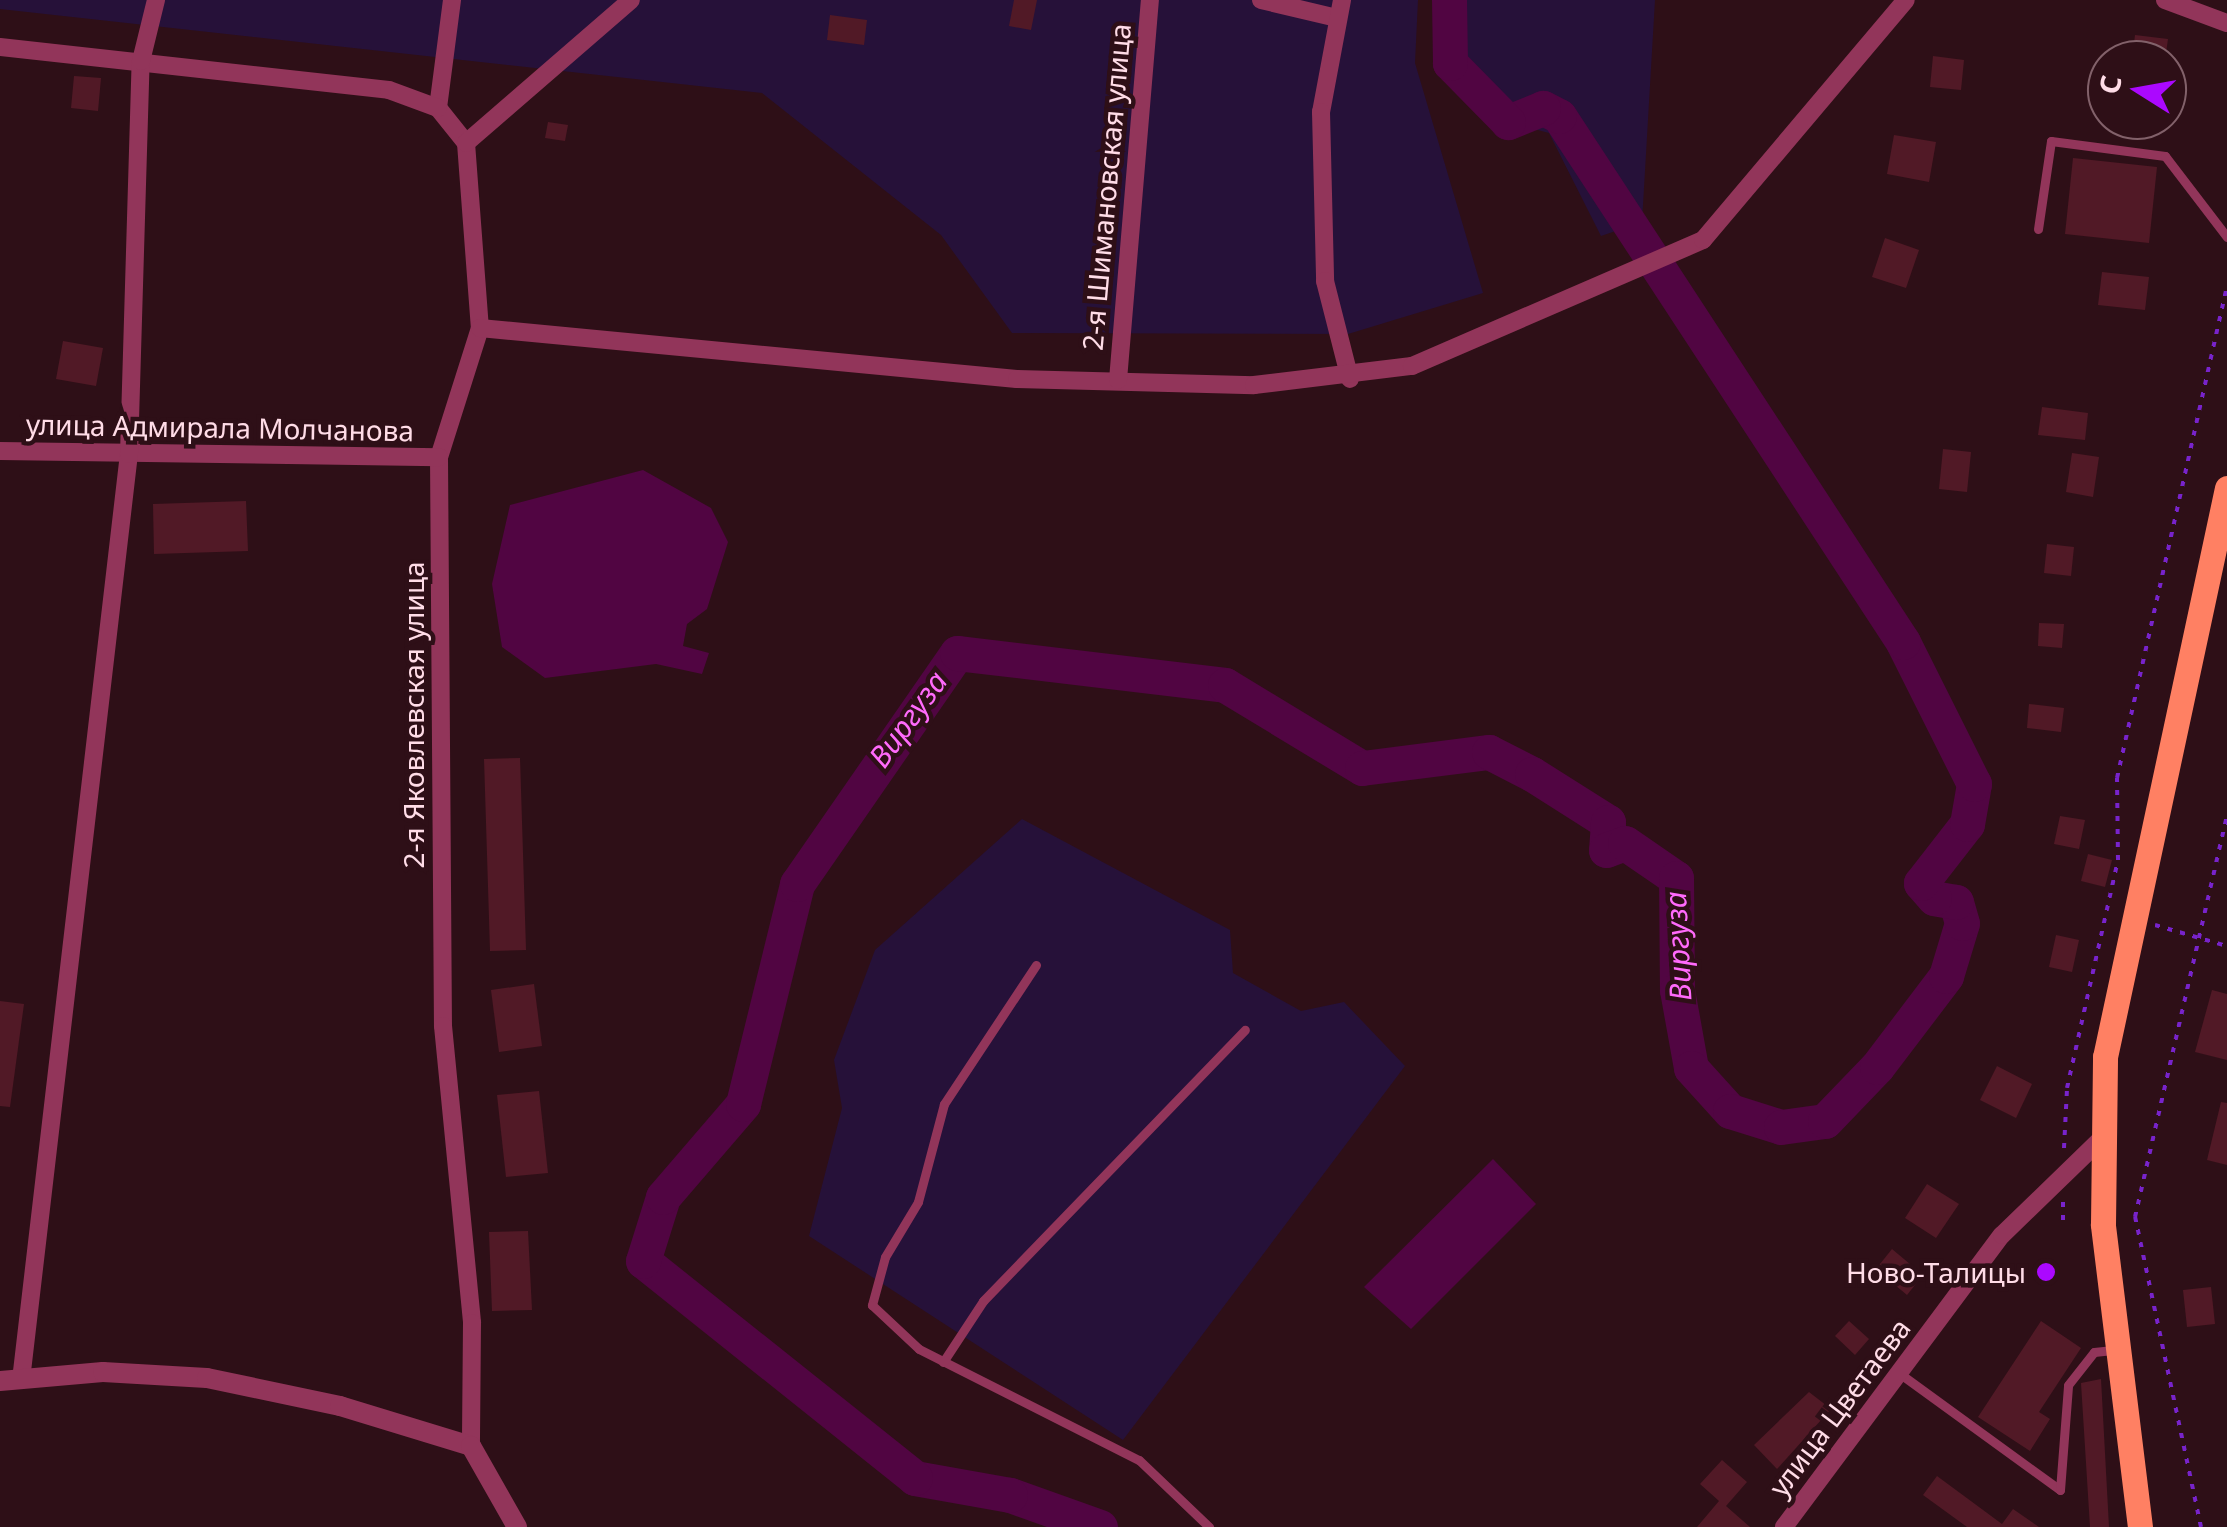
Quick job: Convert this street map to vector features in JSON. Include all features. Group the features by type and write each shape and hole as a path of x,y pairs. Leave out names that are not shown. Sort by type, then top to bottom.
{"main road":[{"path":"2140,1527 2114,1350 2098,1142 2130,919 2227,488"}],"street":[{"path":"156,0 141,61 129,454 11,1381 103,1372 207,1378 471,1446 517,1527"},
{"path":"438,108 452,0"},
{"path":"0,47 389,90 438,108 466,143 631,0"},
{"name":"2-я Шимановская улица","path":"1118,380 1150,0"},
{"path":"1261,0 1340,9 1320,112 1325,281 1350,379"},
{"path":"480,328 1016,379 1350,379 1412,366 1703,240 1906,0"},
{"path":"2165,0 2227,23"},
{"name":"2-я Яковлевская улица","path":"466,143 480,328 439,457 443,1026 472,1323 471,1446"},
{"name":"улица Адмирала Молчанова","path":"0,452 439,457"},
{"name":"улица Цветаева","path":"1784,1527 2002,1234 2098,1142"}],"lane":[{"path":"2038,230 2051,141 2165,156 2227,237"},
{"path":"1036,965 944,1104 918,1202 885,1257 872,1306 943,1362 1139,1460 1210,1527"},
{"path":"943,1362 983,1301 1244,1030"},
{"path":"1899,1373 2060,1490 2068,1386 2094,1352 2114,1350"}],"path":[{"path":"2063,1223 2067,1088 2118,860 2117,778 2227,286"},
{"path":"2200,1527 2135,1218 2227,814"},
{"path":"2130,919 2197,934 2227,946"}],"shaded area":[{"path":"0,0 1418,0 1415,63 1483,293 1348,334 1012,333 941,235 762,93 0,9"},
{"path":"1449,0 1655,0 1642,222 1601,236 1549,133 1508,122 1477,98 1450,63"},
{"path":"643,470 711,508 728,542 707,609 687,624 683,646 709,653 702,674 656,664 545,678 502,647 492,584 510,505"},
{"path":"1022,819 1230,930 1233,973 1301,1011 1344,1002 1405,1066 1123,1440 809,1236 842,1108 834,1060 875,950"},
{"path":"1493,1159 1536,1204 1411,1329 1364,1287"}],"building":[{"path":"1014,0 1037,0 1031,30 1009,26"},
{"path":"830,15 867,20 864,45 827,40"},
{"path":"2135,35 2168,39 2168,40 2134,40"},
{"path":"1933,56 1964,60 1961,90 1930,87"},
{"path":"74,76 101,78 98,111 71,108"},
{"path":"548,122 568,125 565,141 545,138"},
{"path":"1894,135 1936,142 1929,182 1887,174"},
{"path":"2073,158 2157,167 2149,243 2065,234"},
{"path":"1885,238 1919,250 1906,288 1872,277"},
{"path":"2102,272 2149,277 2145,310 2098,305"},
{"path":"63,341 103,348 96,386 56,379"},
{"path":"2042,407 2088,413 2085,440 2038,435"},
{"path":"1943,449 1971,452 1967,492 1939,489"},
{"path":"2072,453 2099,457 2093,497 2066,492"},
{"path":"246,501 248,551 154,554 153,504"},
{"path":"2047,544 2074,547 2071,576 2044,573"},
{"path":"2039,623 2064,624 2062,648 2038,646"},
{"path":"2029,704 2064,708 2061,732 2027,728"},
{"path":"520,758 526,950 490,951 484,759"},
{"path":"2060,816 2085,820 2079,849 2054,844"},
{"path":"2088,854 2112,860 2105,887 2081,881"},
{"path":"2056,935 2079,940 2072,972 2049,967"},
{"path":"534,984 542,1046 499,1052 491,990"},
{"path":"2212,990 2227,994 2227,1060 2195,1052"},
{"path":"0,1001 24,1004 10,1107 0,1106"},
{"path":"1997,1066 2032,1084 2016,1118 1980,1100"},
{"path":"539,1091 548,1173 506,1177 497,1095"},
{"path":"2221,1102 2227,1103 2227,1165 2207,1160"},
{"path":"1927,1184 1959,1204 1936,1238 1905,1218"},
{"path":"528,1231 532,1310 492,1311 489,1232"},
{"path":"1892,1249 1923,1275 1907,1295 1876,1269"},
{"path":"2211,1287 2215,1324 2187,1327 2183,1290"},
{"path":"1849,1321 1869,1339 1855,1355 1835,1336"},
{"path":"2041,1321 2081,1348 2039,1412 2050,1419 2030,1451 1978,1417"},
{"path":"2101,1379 2109,1527 2090,1527 2081,1383"},
{"path":"1809,1392 1831,1409 1777,1469 1754,1445"},
{"path":"1722,1460 1747,1482 1726,1506 1750,1527 1697,1527 1719,1501 1700,1484"},
{"path":"1937,1476 2002,1524 2013,1509 2039,1527 1967,1527 1923,1495"}],"waterway":[{"name":"Виргуза","path":"1100,1527 1010,1495 915,1478 643,1261 663,1197 743,1104 797,884 957,653 1225,685 1362,768 1489,752 1532,774 1608,822 1606,850 1625,843 1676,878 1677,990 1691,1068 1730,1111 1781,1127 1825,1121 1877,1067 1946,976 1962,923 1956,902 1934,898 1921,883 1967,824 1974,784 1903,642 1559,116 1543,108 1508,122 1450,63 1449,0"}],"place":[{"name":"Ново-Талицы","path":"2046,1272"}]}
